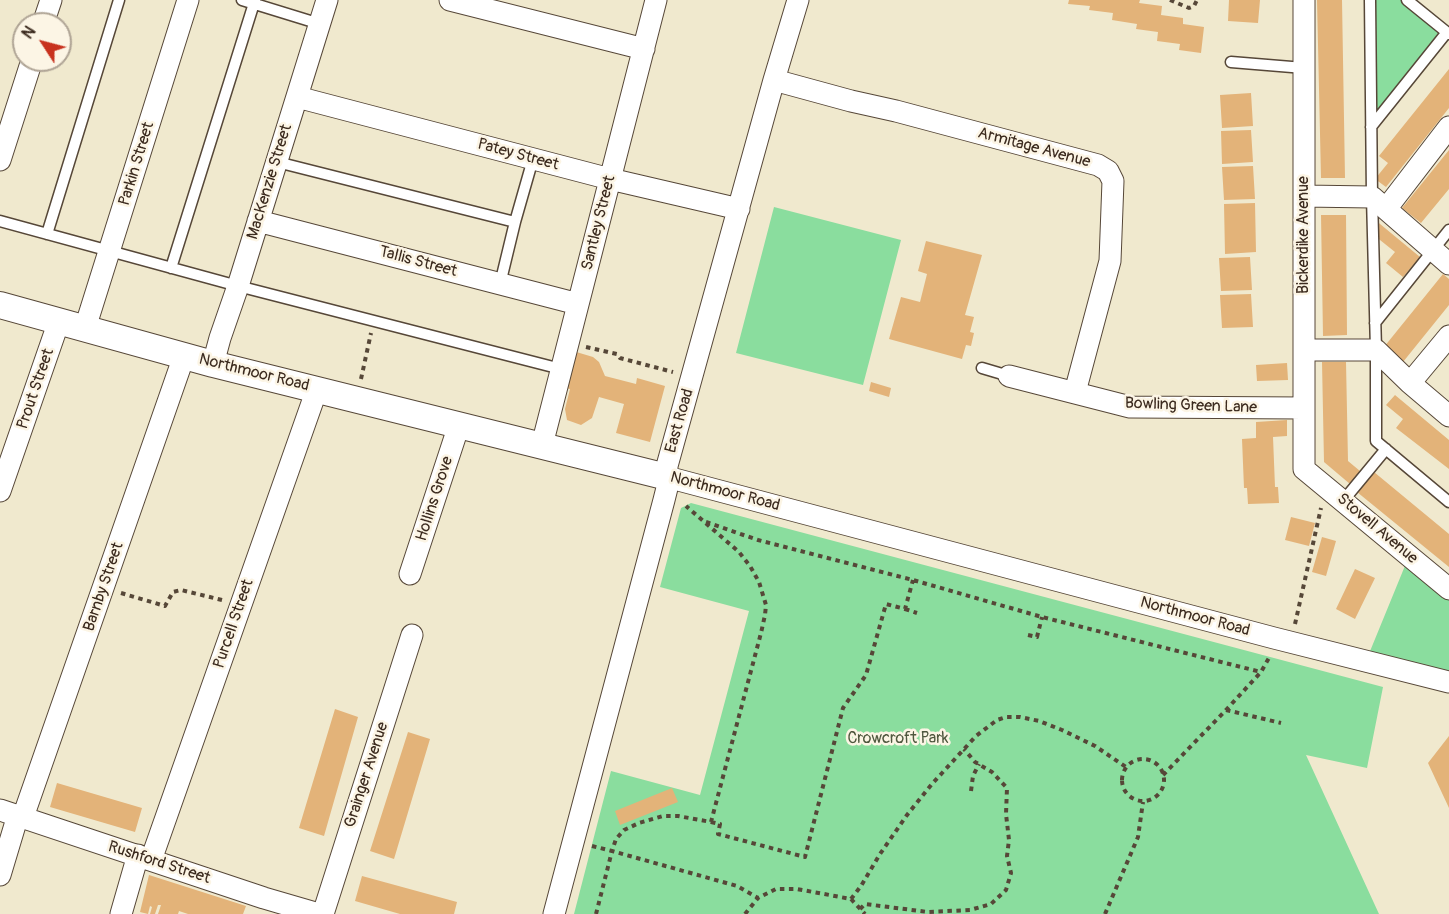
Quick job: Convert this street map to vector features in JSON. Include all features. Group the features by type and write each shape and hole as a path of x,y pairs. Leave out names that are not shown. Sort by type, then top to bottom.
{"street":[{"name":"Parkin Street","path":"86,328 188,0"},
{"name":"MacKenzie Street","path":"213,364 327,0"},
{"path":"450,0 644,49"},
{"name":"Santley Street","path":"542,446 657,0"},
{"name":"East Road","path":"554,914 664,500 667,488 667,466 798,0"},
{"name":"Bickerdike Avenue","path":"1304,469 1305,0"},
{"path":"0,160 28,72"},
{"name":"Armitage Avenue","path":"774,80 1098,165 1108,171 1113,181 1110,261 1075,392"},
{"name":"Patey Street","path":"297,97 610,179 739,209"},
{"path":"1379,203 1449,127"},
{"path":"1304,196 1379,203 1449,264"},
{"name":"Tallis Street","path":"258,221 578,304"},
{"name":"Northmoor Road","path":"0,305 213,364 667,477 1449,682"},
{"name":"Prout Street","path":"0,491 59,321"},
{"path":"1410,383 1449,336"},
{"path":"1304,350 1376,350 1449,416"},
{"name":"Barnby Street","path":"0,875 13,814 103,588 184,356"},
{"name":"Bowling Green Lane","path":"1009,376 1130,407 1304,408"},
{"name":"Purcell Street","path":"121,914 240,606 317,389"},
{"name":"Hollins Grove","path":"410,574 459,425"},
{"name":"Stovell Avenue","path":"1304,469 1449,589"},
{"name":"Grainger Avenue","path":"321,914 412,635"},
{"name":"Rushford Street","path":"13,814 144,858 262,906 321,914"}],"lane":[{"path":"48,234 119,0"},
{"path":"242,0 255,2 320,24"},
{"path":"1370,0 1371,127 1379,203 1375,323 1376,441 1449,502"},
{"path":"1371,127 1448,33 1407,0"},
{"path":"171,268 255,2"},
{"path":"1231,62 1304,68"},
{"path":"500,284 533,159"},
{"path":"276,162 515,222"},
{"path":"0,221 238,286 561,369"},
{"path":"1375,323 1449,230"},
{"path":"982,368 1009,376"},
{"path":"1343,501 1386,449"}],"path":[{"path":"1170,0 1189,8 1194,6 1197,0"},
{"path":"355,400 374,321"},
{"path":"568,342 693,377"},
{"path":"1163,775 1261,672 1269,657 1283,640 1326,487"},
{"path":"686,506 739,552 759,582 766,605 761,633 711,822"},
{"path":"706,522 758,540 913,580 1042,617 1261,672"},
{"path":"905,609 913,580"},
{"path":"103,588 165,606 173,592 181,590 240,606"},
{"path":"596,914 616,839 624,830 663,816 678,816 720,824 718,834 805,856 843,708 866,675 886,604 917,613"},
{"path":"1028,635 1036,637 1042,617"},
{"path":"1226,710 1281,723"},
{"path":"851,900 907,814 963,749 997,720 1006,717 1020,717 1039,721 1095,746 1126,767"},
{"path":"860,909 865,904 928,912 970,909 990,904 1006,890 1011,873 1007,856 1009,840 1006,814 1007,788 992,772 979,764 963,749"},
{"path":"1144,759 1156,764 1163,775 1164,781 1160,793 1155,798 1143,802 1130,798 1122,787 1121,780 1126,767 1137,760 1144,759"},
{"path":"971,791 973,776 979,764"},
{"path":"1104,914 1138,837 1143,802"},
{"path":"612,851 737,886 758,898"},
{"path":"745,914 758,898 776,889 797,889 851,900 864,914"}],"green space":[{"path":"1370,0 1407,0 1447,32 1371,127"},
{"path":"774,207 901,240 863,385 736,353"},
{"name":"Crowcroft Park","path":"691,503 1383,687 1367,768 1306,755 1379,914 574,914 611,771 700,795 749,611 660,587 681,508"},
{"path":"1409,556 1449,589 1449,680 1366,661"}],"building":[{"path":"1069,0 1140,0 1139,3 1162,6 1161,15 1183,18 1183,24 1204,27 1201,53 1179,50 1180,44 1157,41 1158,32 1136,29 1137,24 1112,20 1113,13 1089,10 1090,6 1068,4"},
{"path":"1229,0 1260,0 1258,23 1228,21"},
{"path":"1317,0 1342,0 1345,178 1321,178"},
{"path":"1449,69 1449,108 1386,187 1375,179 1388,163 1379,156"},
{"path":"1251,93 1253,126 1222,128 1220,95"},
{"path":"1251,130 1253,162 1222,164 1221,131"},
{"path":"1449,150 1449,189 1421,223 1402,208"},
{"path":"1253,166 1255,199 1224,200 1222,167"},
{"path":"1255,203 1256,252 1225,254 1224,204"},
{"path":"1321,215 1346,215 1347,335 1323,336"},
{"path":"1374,219 1420,257 1403,277 1386,263 1395,252 1375,236"},
{"path":"926,241 982,255 965,315 974,317 970,332 974,333 971,346 966,345 962,359 889,339 901,297 920,302 927,274 918,271"},
{"path":"1250,257 1252,290 1221,291 1219,258"},
{"path":"1443,274 1449,279 1449,305 1403,362 1384,347"},
{"path":"1251,294 1253,327 1222,328 1220,295"},
{"path":"573,351 593,357 599,362 605,376 636,384 637,378 665,386 650,442 616,433 624,404 599,397 592,418 581,425 567,420 565,409 570,389 561,387"},
{"path":"1322,362 1346,362 1348,461 1360,471 1350,484 1324,462"},
{"path":"1287,363 1288,380 1257,381 1256,365"},
{"path":"871,382 891,388 889,397 869,391"},
{"path":"1395,395 1449,440 1449,469 1396,428 1403,419 1386,405"},
{"path":"1287,420 1287,436 1273,437 1275,487 1278,487 1279,503 1248,504 1247,488 1244,488 1242,439 1256,438 1256,422"},
{"path":"1374,472 1449,534 1449,567 1357,492"},
{"path":"1291,517 1315,523 1309,546 1285,540"},
{"path":"1322,537 1336,541 1326,576 1312,572"},
{"path":"1355,569 1375,578 1355,619 1336,609"},
{"path":"335,709 358,717 324,836 299,828"},
{"path":"408,732 430,739 394,859 370,851"},
{"path":"1449,736 1449,808 1428,763"},
{"path":"57,783 142,808 135,832 50,807"},
{"path":"672,788 678,802 620,825 615,811"},
{"path":"149,875 246,906 243,914 188,914 179,911 178,914 158,914 161,905 158,905 155,914 150,914 152,907 150,906 148,914 140,912"},
{"path":"362,876 457,902 454,914 400,914 355,901"}]}
